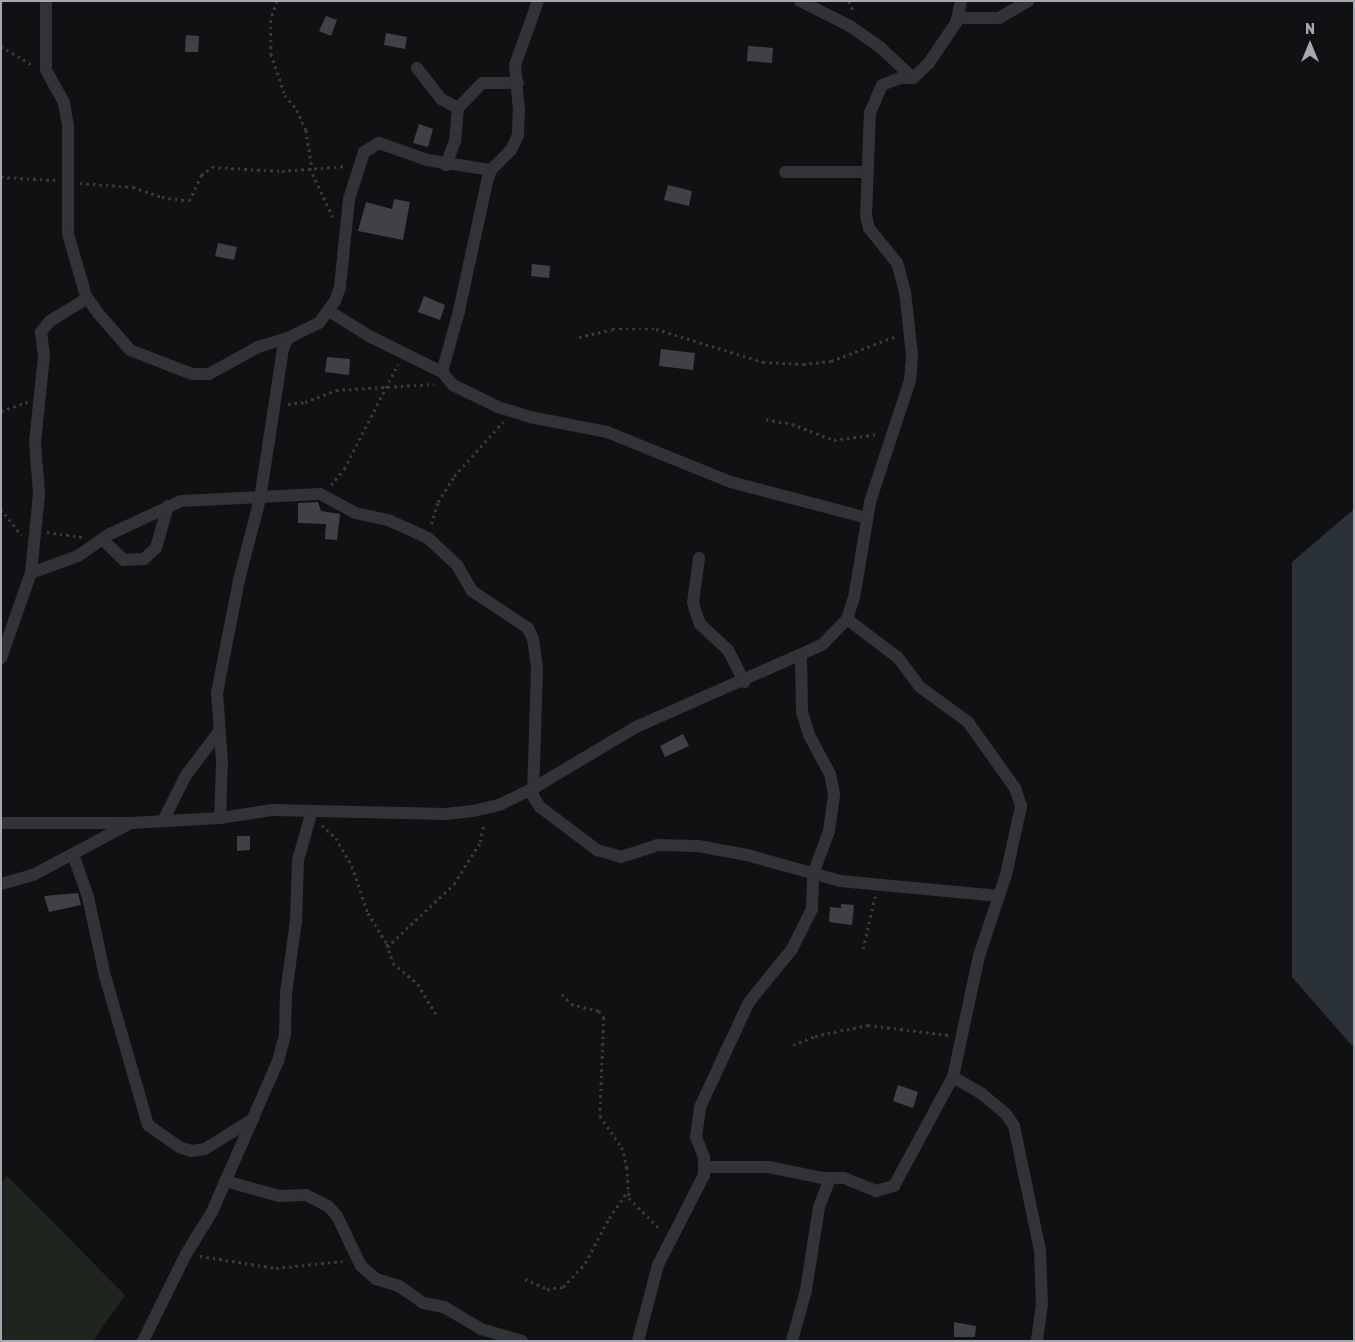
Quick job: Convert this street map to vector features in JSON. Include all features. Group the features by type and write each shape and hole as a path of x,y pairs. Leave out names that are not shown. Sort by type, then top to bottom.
{"street":[{"path":"46,1 44,52 49,76 64,103 69,133 68,234 88,298 121,342 130,350 192,374 209,374 258,347 288,338 319,323 329,311 340,286 349,200 364,152 380,143 446,164 491,170"},
{"path":"442,372 459,311 474,231 491,170 508,154 518,135 518,83 514,65 518,48 532,25 538,1"},
{"path":"800,1 855,30 881,48 913,78"},
{"path":"1,823 131,823 220,818 272,810 309,818 366,811 445,814 484,808 532,789 636,727 744,682 822,646 847,619 854,598 876,480 910,380 911,330 897,263 869,228 866,216 868,126 874,96 882,85 891,80 913,78 928,64 958,18 961,1"},
{"path":"958,18 999,18 1029,1"},
{"path":"417,68 440,98 458,108"},
{"path":"446,164 455,142 458,108 482,83 518,83"},
{"path":"785,172 868,172"},
{"path":"1,658 31,573 32,547 39,494 35,442 44,356 42,329 50,321 88,298"},
{"path":"329,311 403,354 442,372 453,385 512,412 607,432 731,482 868,518"},
{"path":"220,818 222,762 218,732 217,692 239,580 260,499 283,349 288,338"},
{"path":"31,573 78,556 100,541 168,506 190,499 228,496 260,499 281,494 320,494 355,514 388,520 428,538 457,565 472,591 518,619 533,639 537,668 532,789 538,805 575,836 606,854 626,857 657,845 682,844 747,855 840,881 875,882 999,896"},
{"path":"100,541 124,560 144,559 156,548 168,506"},
{"path":"698,558 694,603 700,624 728,650 744,682"},
{"path":"706,1167 757,1166 830,1178 844,1178 876,1191 891,1188 953,1077 963,1038 979,956 999,896 1021,806 1015,788 968,722 920,687 897,657 847,619"},
{"path":"638,1341 654,1277 669,1243 699,1189 706,1167 696,1137 700,1108 749,1002 807,924 812,909 814,874 829,831 834,794 830,774 809,735 802,712 800,657"},
{"path":"163,821 186,774 218,732"},
{"path":"142,1341 186,1254 212,1212 254,1119 286,1034 286,993 296,921 298,860 309,818"},
{"path":"1,884 33,875 131,823"},
{"path":"73,854 88,897 105,976 148,1125 179,1146 191,1151 205,1149 254,1119"},
{"path":"953,1077 982,1094 1006,1114 1014,1126 1040,1250 1042,1304 1037,1341"},
{"path":"792,1341 806,1290 818,1207 830,1178"},
{"path":"225,1181 279,1196 306,1195 328,1206 337,1216 362,1266 376,1278 399,1286 415,1300 444,1307 481,1329 522,1341"}],"path":[{"path":"277,1 271,20 271,54 284,95 297,110 306,130 311,168 328,208 345,235"},
{"path":"1,46 49,76"},
{"path":"1,178 133,187 181,202 193,198 196,182 206,168 282,171 334,165 358,168"},
{"path":"578,336 613,329 656,329 763,362 803,364 831,361 911,330"},
{"path":"320,494 332,485 344,469 403,354"},
{"path":"275,407 305,402 336,390 386,385 453,385"},
{"path":"1,411 38,401"},
{"path":"428,538 436,506 454,476 512,412"},
{"path":"766,419 792,424 834,440 893,432"},
{"path":"1,509 32,547"},
{"path":"34,530 87,537 100,541"},
{"path":"388,947 444,897 460,876 480,842 484,808"},
{"path":"309,818 321,824 336,838 352,866 368,913 388,947 396,967 418,984 436,1014"},
{"path":"863,949 875,882"},
{"path":"562,994 571,1004 598,1011 605,1020 600,1116 622,1147 627,1167 629,1198 654,1220 669,1243"},
{"path":"794,1045 815,1036 868,1025 963,1038"},
{"path":"525,1279 547,1289 564,1287 585,1263 609,1218 628,1191"},
{"path":"186,1254 276,1268 333,1260 362,1266"}],"shaded area":[{"path":"1354,509 1354,1048 1292,977 1292,562"},
{"path":"7,1176 125,1295 93,1341 1,1341 1,1183"}],"building":[{"path":"326,16 337,20 331,36 319,31"},
{"path":"386,33 407,37 405,49 384,45"},
{"path":"186,35 199,36 198,52 185,52"},
{"path":"748,46 773,48 772,63 747,61"},
{"path":"419,124 433,129 428,147 413,143"},
{"path":"668,185 692,191 689,206 664,200"},
{"path":"394,199 410,202 403,240 358,231 366,202 392,209"},
{"path":"218,243 237,247 234,260 215,256"},
{"path":"532,264 550,266 549,278 531,276"},
{"path":"424,296 445,305 440,320 418,312"},
{"path":"661,349 695,353 693,370 659,366"},
{"path":"327,357 350,359 349,375 325,372"},
{"path":"318,502 321,511 340,514 337,540 325,539 326,524 298,523 298,503"},
{"path":"683,734 689,746 665,757 660,746"},
{"path":"237,836 250,836 250,850 237,851"},
{"path":"78,893 81,905 49,912 44,896"},
{"path":"841,904 854,905 852,925 829,922 830,907 841,908"},
{"path":"898,1085 918,1092 913,1108 893,1101"},
{"path":"954,1322 976,1326 975,1337 954,1337"}]}
